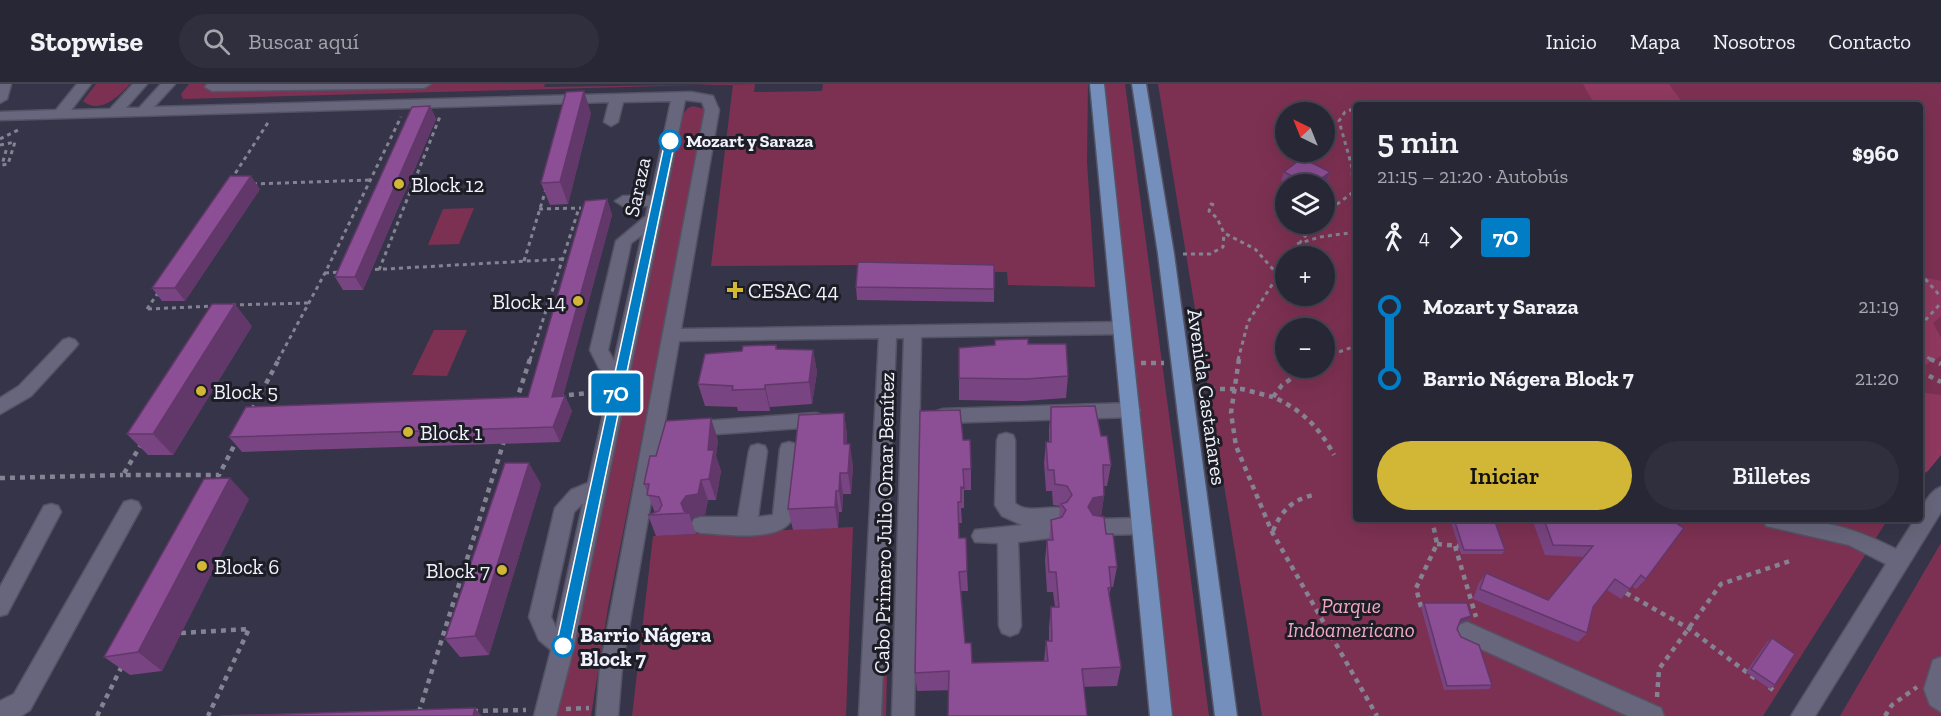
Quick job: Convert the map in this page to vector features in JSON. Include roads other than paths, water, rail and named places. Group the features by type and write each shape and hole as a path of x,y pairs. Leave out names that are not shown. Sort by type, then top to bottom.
{"main road":[{"path":"1097,84 1161,716"},
{"name":"Avenida Castañares","path":"1139,84 1166,254 1226,716"}],"street":[{"path":"0,99 4,84"},
{"path":"60,114 84,84"},
{"path":"115,112 140,84"},
{"path":"144,110 168,84"},
{"path":"212,87 424,84"},
{"path":"607,712 611,667 710,105 716,86"},
{"path":"0,116 617,98 651,91 679,97 702,97 710,105"},
{"name":"Saraza","path":"545,713 563,646 679,97"},
{"path":"611,122 617,98"},
{"path":"623,201 655,209"},
{"path":"619,383 599,350 624,241 655,209"},
{"path":"670,335 1123,328"},
{"name":"Cabo Primero Julio Omar Benítez","path":"870,716 888,332"},
{"name":"Cabo Primero Julio Omar Benítez","path":"903,716 913,332"},
{"path":"0,407 25,391 69,344"},
{"path":"943,416 1131,410"},
{"path":"653,431 816,420"},
{"path":"982,536 1008,535 1054,523 1018,517 1009,512 1005,505 1006,440"},
{"path":"701,525 773,526 782,519 789,449"},
{"path":"747,526 758,451"},
{"path":"563,646 547,633 540,617 565,508 578,496 597,488"},
{"path":"1802,716 1941,495"},
{"path":"0,712 9,711 21,702 131,508"},
{"path":"0,607 51,512"},
{"path":"1099,520 1142,521"},
{"path":"1782,522 1852,537 1900,561"},
{"path":"637,525 658,525"},
{"path":"1008,535 1010,626"},
{"path":"1475,636 1655,710"}],"place":[{"name":"Mozart y Saraza","path":"670,141"},
{"name":"Block 12","path":"399,184"},
{"name":"CESAC 44","path":"735,290"},
{"name":"Block 14","path":"578,301"},
{"name":"Block 5","path":"201,391"},
{"name":"Block 1","path":"408,432"},
{"name":"Block 6","path":"202,566"},
{"name":"Block 7","path":"502,570"},
{"name":"Barrio Nágera Block 7","path":"563,646"}],"park label":[{"name":"Parque Indoamericano","path":"1351,617"}]}
